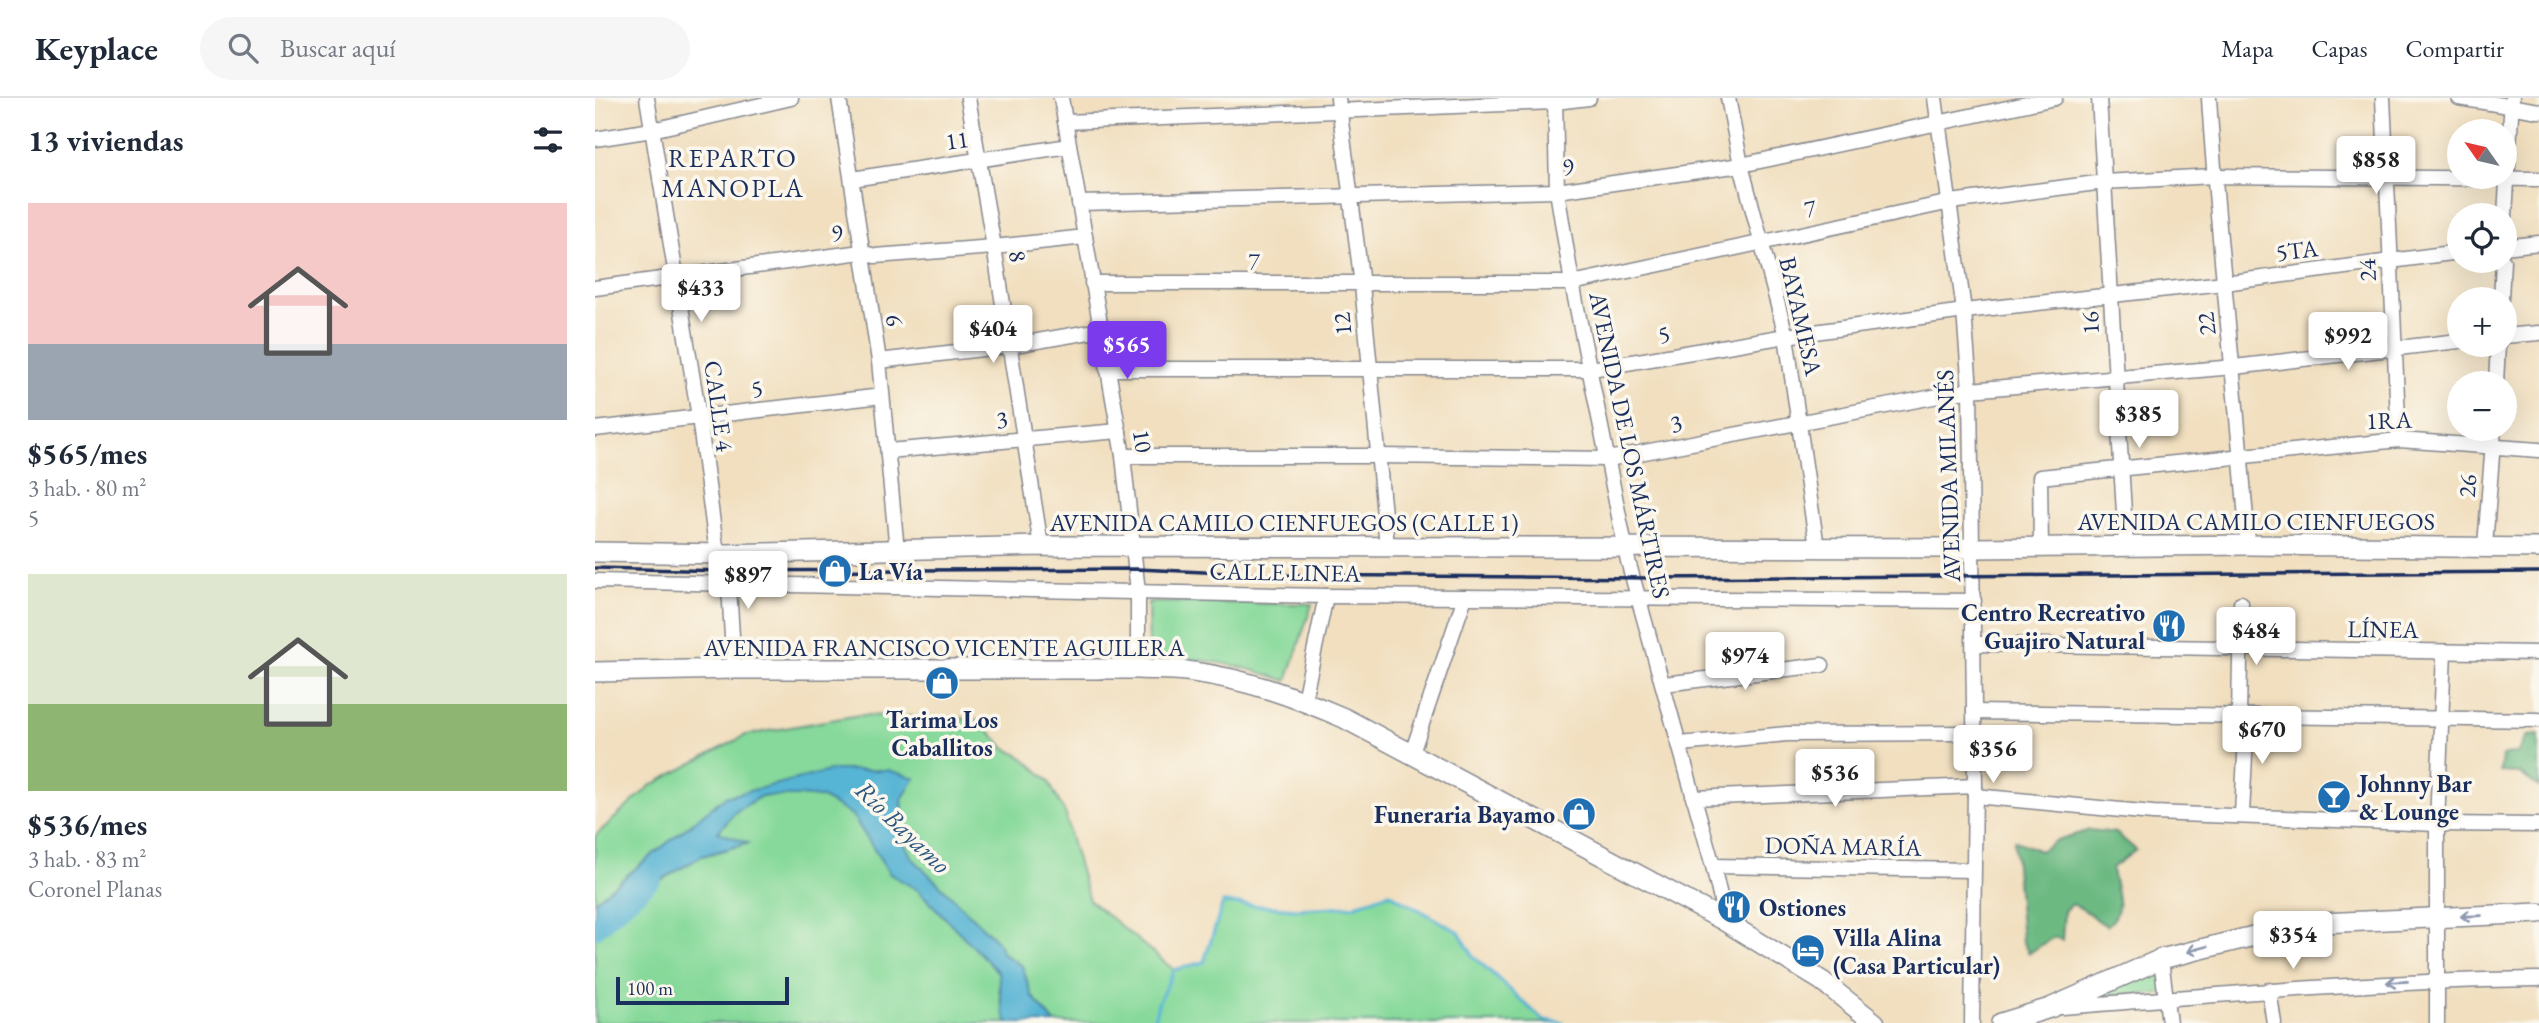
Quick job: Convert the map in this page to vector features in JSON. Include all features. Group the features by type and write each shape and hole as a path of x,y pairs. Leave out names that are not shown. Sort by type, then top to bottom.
{"main road":[{"name":"AVENIDA CAMILO CIENFUEGOS","path":"1973,548 2248,545 2539,548"},
{"name":"AVENIDA CAMILO CIENFUEGOS (CALLE 1)","path":"595,552 722,554 1041,547 1973,548"},
{"name":"AVENIDA FRANCISCO VICENTE AGUILERA","path":"595,672 1138,668 1192,671 1242,681 1304,701 1412,753 1721,919 1822,981 1874,1023"},
{"path":"2001,1023 2050,1008 2161,959 2258,935 2321,923 2539,914"}],"street":[{"name":"CALLE 4","path":"647,98 729,584 734,669"},
{"path":"595,139 652,130 791,98"},
{"name":"6","path":"839,98 879,361 897,551"},
{"name":"8","path":"968,98 1041,547"},
{"name":"10","path":"1061,98 1123,456 1135,547 1138,668"},
{"path":"1065,122 1339,105 1589,98"},
{"name":"BAYAMESA","path":"1728,98 1741,165 1786,336 1817,547"},
{"name":"AVENIDA MILANÉS","path":"1935,98 1951,202 1970,390 1975,791 1972,1023"},
{"name":"9","path":"1079,203 1557,191 1741,165 2055,98"},
{"name":"16","path":"2099,98 2126,546"},
{"name":"22","path":"2209,98 2248,545"},
{"name":"24","path":"2383,98 2399,440"},
{"path":"2459,98 2512,103 2539,111"},
{"name":"AVENIDA DE LOS MÁRTIRES","path":"1555,100 1557,191 1572,284 1637,597 1664,684 1713,866 1721,900 1721,919"},
{"name":"12","path":"1339,105 1362,285 1387,546"},
{"name":"11","path":"852,179 1069,146"},
{"name":"7","path":"1092,283 1572,284 1951,202 2104,182 2214,176 2447,178"},
{"name":"7","path":"2517,178 2539,178"},
{"name":"9","path":"595,288 675,275 861,252 875,256 1085,237"},
{"path":"2517,246 2539,243"},
{"name":"5TA","path":"2224,283 2447,254"},
{"name":"5","path":"1107,369 1591,369 1786,336 1964,311 2224,283"},
{"path":"879,361 1008,346 1101,330"},
{"path":"2517,335 2539,333"},
{"name":"3","path":"1123,456 1608,459 1970,390 2234,367 2447,342"},
{"name":"5","path":"595,429 882,396"},
{"name":"3","path":"888,451 1119,431"},
{"name":"1RA","path":"2041,546 2040,477 2399,440 2539,450"},
{"name":"26","path":"2485,546 2493,441"},
{"name":"CALLE LINEA","path":"595,581 1326,596 1974,601"},
{"path":"1304,701 1326,596"},
{"path":"1412,753 1465,597"},
{"path":"2241,603 2239,649 2243,716 2242,814"},
{"name":"LÍNEA","path":"1974,644 2539,653"},
{"path":"2437,1023 2437,824 2444,652"},
{"path":"1664,684 1822,665"},
{"path":"1974,712 2539,720"},
{"path":"1680,744 1787,734 1974,733"},
{"path":"1693,797 1975,791 2153,813 2242,814 2437,824 2539,825"},
{"name":"DOÑA MARÍA","path":"1713,866 1973,870"},
{"path":"2161,959 2169,1023"},
{"path":"2050,1008 2269,989 2438,980 2539,979"},
{"path":"2269,989 2274,1023"}],"green space":[{"path":"1148,602 1312,604 1287,681 1219,663 1149,656"},
{"path":"859,715 980,721 1004,747 1024,758 1048,780 1066,815 1089,900 1174,970 1204,962 1223,903 1297,909 1353,906 1389,893 1459,932 1473,956 1543,1019 1563,1023 1055,1023 1032,996 1022,966 1003,954 996,940 912,858 905,845 902,799 914,778 779,785 725,797 595,901 595,836 650,786 746,735"},
{"path":"2539,735 2539,787 2519,773 2500,772 2502,756 2517,753 2527,736"},
{"path":"761,796 822,798 852,815 890,874 918,890 999,972 1000,998 1008,1023 595,1023 595,919 702,856 746,844 718,832 735,812"},
{"path":"2090,830 2116,833 2136,850 2112,868 2118,899 2117,913 2107,926 2071,904 2064,911 2062,940 2054,937 2029,953 2022,941 2014,840 2040,851 2057,840"},
{"path":"2161,965 2164,994 2096,995"}],"water":[{"path":"833,770 888,770 915,778 902,799 905,845 912,858 996,940 1003,954 1022,966 1032,996 1055,1023 1008,1023 1003,1012 998,972 918,890 890,874 852,815 822,798 761,796 735,812 718,832 748,843 702,856 595,919 595,901 725,797"}],"waterway":[{"name":"Río Bayamo","path":"595,928 652,878"},
{"path":"1153,1023 1159,1001 1174,970 1204,962 1223,903 1297,909 1353,906 1389,893 1459,932 1473,956 1543,1020 1563,1023"}],"railway":[{"path":"595,568 727,571 1137,569 1270,575 1652,578 2539,572"}],"place":[{"name":"La Vía","path":"835,571"},
{"name":"Centro Recreativo Guajiro Natural","path":"2169,626"},
{"name":"Tarima Los Caballitos","path":"942,683"},
{"name":"Johnny Bar & Lounge","path":"2334,797"},
{"name":"Funeraria Bayamo","path":"1579,814"},
{"name":"Ostiones","path":"1734,907"},
{"name":"Villa Alina (Casa Particular)","path":"1808,951"}],"district":[{"name":"REPARTO MANOPLA","path":"733,173"}]}
